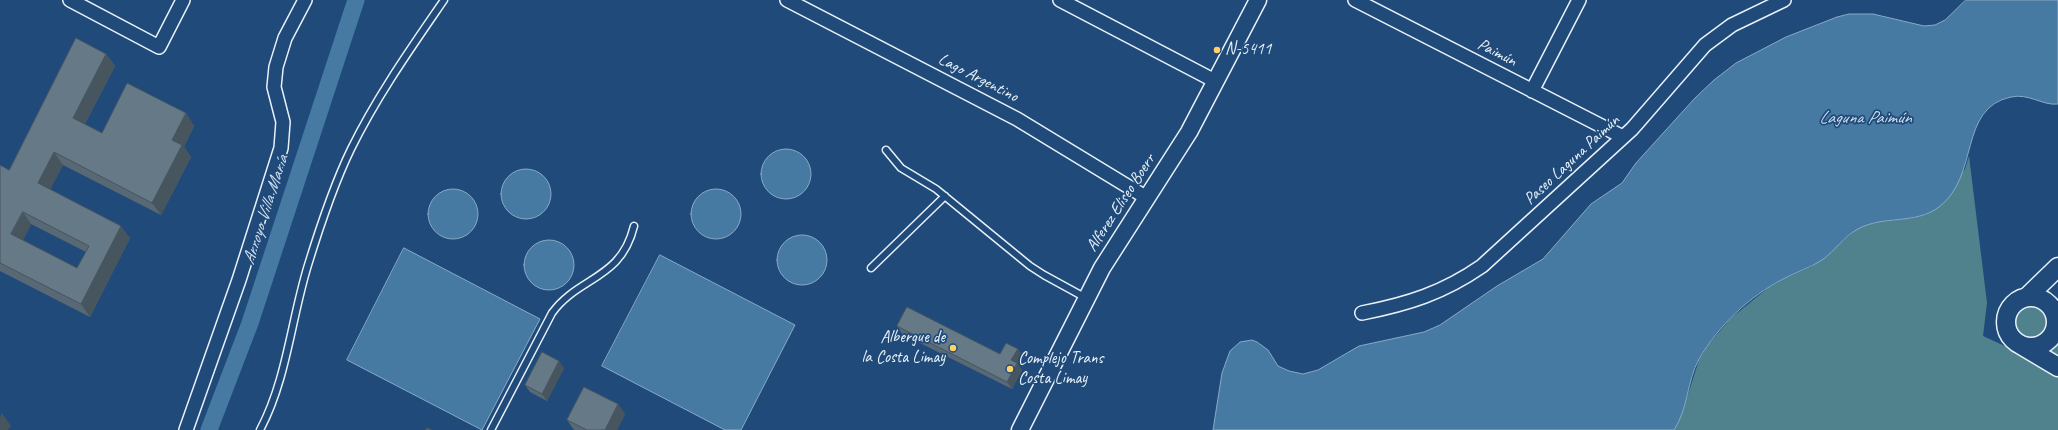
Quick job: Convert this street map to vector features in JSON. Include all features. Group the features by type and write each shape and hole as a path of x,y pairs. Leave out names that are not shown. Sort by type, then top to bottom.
{"main road":[{"path":"2058,269 2027,297 2013,304 2007,318 2009,334 2020,344 2058,367"},
{"path":"2020,344 2036,347 2043,344 2054,332 2056,325 2055,314 2058,269"},
{"path":"2027,297 2041,298 2055,314"}],"street":[{"path":"70,0 159,47 183,0"},
{"path":"186,430 239,280 281,148 283,122 274,87 276,67 285,38 305,0"},
{"name":"Lago Argentino","path":"787,0 1017,119 1147,198"},
{"path":"1060,0 1216,81"},
{"name":"Alferez Eliseo Boerr","path":"1020,430 1107,258 1182,144 1258,0"},
{"name":"Paimún","path":"1355,0 1623,137"},
{"path":"1532,90 1579,0"},
{"name":"Paseo Laguna Paimún","path":"1362,313 1417,300 1443,290 1469,275 1496,255 1642,119 1705,45 1732,25 1784,0"}],"lane":[{"path":"260,430 277,392 308,266 336,184 352,148 394,74 444,0"},
{"path":"886,150 901,168 927,182 1044,276 1086,298"},
{"path":"871,268 945,196"},
{"path":"490,430 552,313 562,302 620,258 630,241 634,226"}],"green space":[{"path":"1969,156 1987,303 1983,336 2022,354 2058,374 2058,430 1674,430 1683,410 1699,360 1708,345 1731,318 1768,288 1783,279 1811,267 1857,229 1870,223 1913,218 1927,214 1965,169"},
{"path":"2035,304 2044,309 2048,315 2048,329 2044,335 2035,340 2027,340 2018,335 2014,329 2013,318 2018,309 2024,305"},
{"path":"2058,336 2058,362 2040,350 2047,348"}],"water":[{"name":"Laguna Paimún","path":"1966,0 2058,0 2058,104 2018,96 2011,97 1994,104 1983,114 1976,128 1960,178 1952,194 1939,207 1930,213 1920,216 1878,222 1858,229 1848,236 1822,260 1771,286 1747,303 1725,324 1699,359 1692,376 1679,422 1674,430 1213,430 1222,373 1230,351 1240,342 1252,340 1257,342 1268,350 1278,366 1289,371 1303,374 1318,370 1359,346 1424,332 1440,325 1497,286 1543,259 1591,204 1622,183 1636,163 1695,98 1714,80 1736,63 1786,37 1837,17 1849,14 1873,14 1924,26 1935,25 1945,20"},
{"path":"781,149 791,149 804,156 811,169 811,179 804,192 791,199 781,199 772,195 765,188 761,179 761,169 765,160 772,153"},
{"path":"521,169 531,169 544,176 551,189 551,199 544,212 531,219 521,219 512,215 505,208 501,199 501,189 505,180 512,173"},
{"path":"448,189 458,189 471,196 478,209 478,219 471,232 458,239 448,239 439,235 432,228 428,219 428,209 432,200 439,193"},
{"path":"711,189 721,189 734,196 741,209 741,219 734,232 721,239 711,239 702,235 695,228 691,219 691,209 695,200 702,193"},
{"path":"797,235 807,235 820,242 827,255 827,265 820,278 807,285 797,285 788,281 781,274 777,265 777,255 781,246 788,239"},
{"path":"544,240 554,240 567,247 574,260 574,270 567,283 554,290 544,290 535,286 528,279 524,270 524,260 528,251 535,244"},
{"path":"404,248 540,319 482,430 347,360"},
{"path":"660,255 795,325 741,430 725,430 602,366"}],"building":[{"path":"76,38 106,54 73,118 102,133 127,83 186,113 172,140 182,145 152,203 54,152 38,183 121,226 81,304 0,263 0,165 9,170","holes":["23,212 89,246 77,268 11,234"]},
{"name":"Albergue de la Costa Limay","path":"907,307 1000,354 1006,343 1018,349 1011,360 1017,363 1007,382 897,326"},
{"path":"542,352 559,361 542,394 525,385"},
{"path":"584,387 618,404 605,430 587,430 567,420"}],"waterway":[{"name":"Arroyo Villa María","path":"209,430 250,323 356,0"}],"place":[{"name":"N-5411","path":"1217,50"},
{"name":"Albergue de la Costa Limay","path":"953,348"},
{"name":"Complejo Trans Costa Limay","path":"1010,369"}]}
